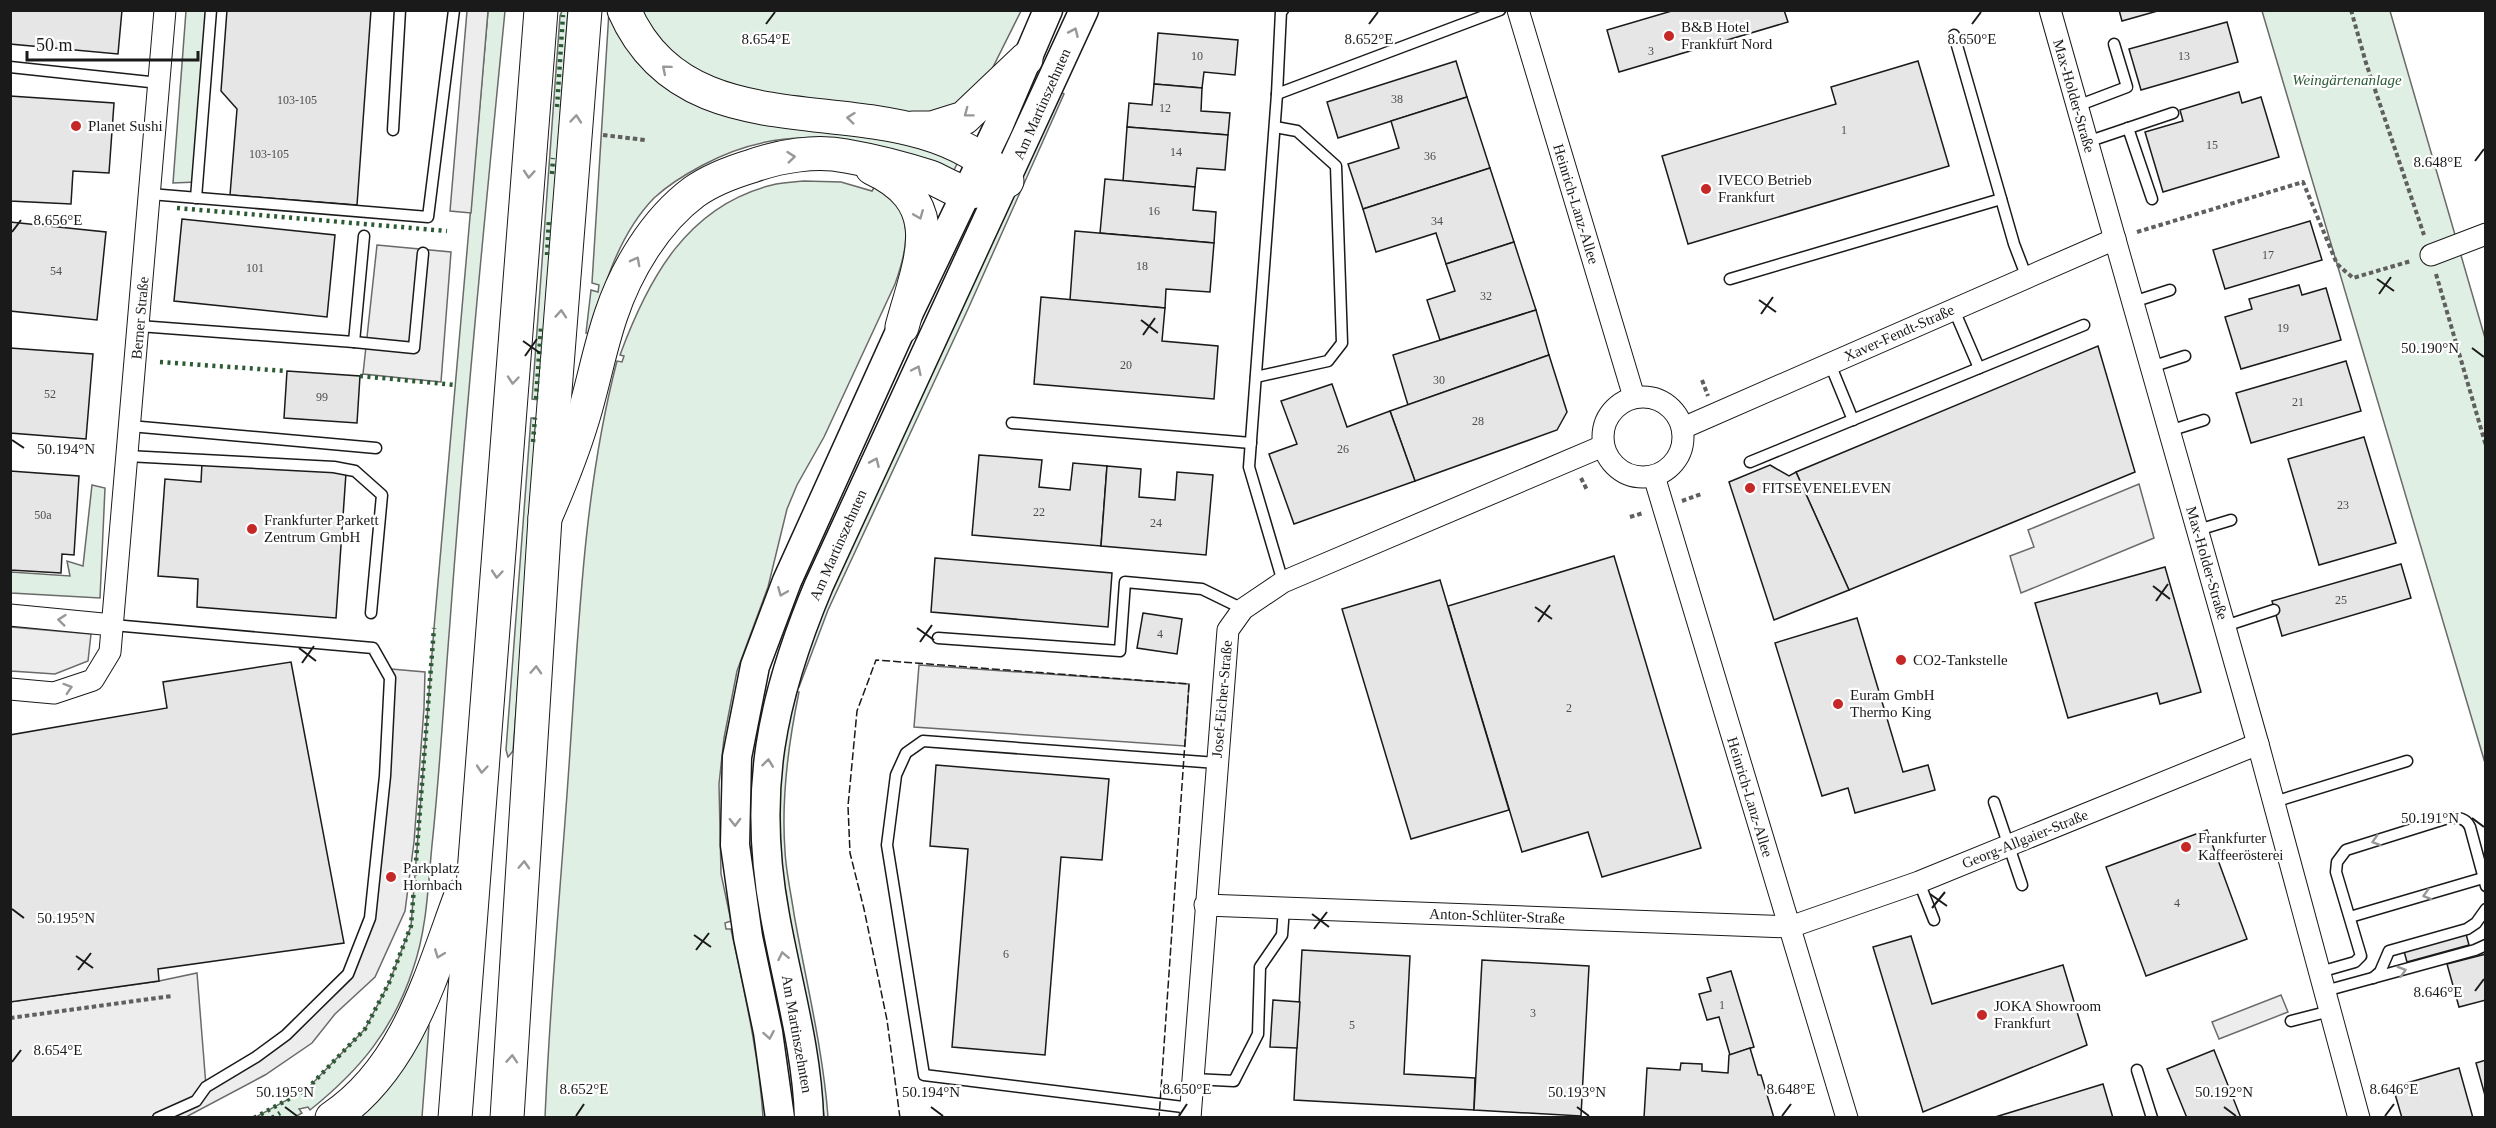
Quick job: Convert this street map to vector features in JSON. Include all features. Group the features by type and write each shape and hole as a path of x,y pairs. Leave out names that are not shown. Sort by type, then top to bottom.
{"highway":[{"path":"455,1118 541,10"},
{"path":"507,1118 545,518 585,10"},
{"path":"545,518 566,469 583,420 611,314 642,250 661,225 695,191 741,170 781,158 843,155 882,162 966,192 986,189 1007,181 981,158 945,140 909,128 867,120 765,109 718,99 693,88 655,60 639,39 624,10"},
{"path":"909,128 932,128 964,118 1026,58"},
{"path":"843,155 891,178 904,190 920,213 924,228 923,243 903,327"},
{"path":"332,1118 368,1087 399,1046 420,1002 475,860"}],"main road":[{"name":"Am Martinszehnten","path":"780,1118 768,1032 740,890 735,845 737,757 755,666 787,581 981,158 998,127 1048,10"},
{"name":"Am Martinszehnten","path":"809,1118 800,1042 774,914 766,851 766,770 774,718 797,638 815,595 1084,10"}],"street":[{"name":"Berner Straße","path":"10,689 54,693 93,680 110,652 165,10"},
{"name":"Heinrich-Lanz-Allee","path":"1518,10 1634,397"},
{"name":"Max-Holder-Straße","path":"2050,10 2258,744 2359,1118"},
{"path":"2431,255 2485,235"},
{"name":"Xaver-Fendt-Straße","path":"1683,428 2115,239"},
{"path":"1634,397 1651,397 1667,404 1677,415 1683,428 1683,443 1676,460 1668,469 1654,476 1642,478 1624,474 1610,461 1603,446 1603,430 1608,414 1622,402 1634,397"},
{"name":"Josef-Eicher-Straße","path":"1190,1113 1228,630 1243,609 1283,582 1603,446"},
{"name":"Heinrich-Lanz-Allee","path":"1654,476 1847,1118"},
{"path":"10,615 113,625"},
{"name":"Georg-Allgaier-Straße","path":"1790,927 1919,882 2258,744"},
{"name":"Anton-Schlüter-Straße","path":"1205,905 1790,927"}],"lane":[{"path":"196,198 211,10"},
{"path":"393,130 400,10"},
{"path":"150,194 428,217 454,10"},
{"path":"1273,10 1282,11 1249,467 1283,582"},
{"path":"1277,94 1500,10"},
{"path":"1954,35 2001,199 2027,278"},
{"path":"2077,105 2127,87 2114,44"},
{"path":"10,68 159,83"},
{"path":"2087,142 2173,113"},
{"path":"1256,377 1328,361 1342,344 1336,166 1297,131 1275,127"},
{"path":"2128,128 2152,200"},
{"path":"1730,279 2001,199"},
{"path":"354,342 364,237"},
{"path":"139,326 414,348 423,253"},
{"path":"2133,303 2169,291"},
{"path":"1954,310 1979,368"},
{"path":"1750,462 2084,325"},
{"path":"2151,366 2186,356"},
{"path":"1830,364 1853,420"},
{"path":"2169,431 2204,420"},
{"path":"1012,423 1251,443"},
{"path":"130,426 376,448"},
{"path":"127,456 333,467 355,471 382,495 371,613"},
{"path":"2198,530 2231,520"},
{"path":"938,638 1120,651 1125,582 1202,589 1243,609"},
{"path":"2225,626 2274,610"},
{"path":"113,625 373,648 390,678 385,776 370,918 348,974 286,1035 256,1057 206,1087 196,1101 158,1118"},
{"path":"1190,1113 924,1075 887,844 896,775 906,753 923,741 1217,763"},
{"path":"2274,802 2407,761"},
{"path":"1994,802 2022,885"},
{"path":"2291,1021 2361,956 2350,917 2336,867 2346,850 2448,819 2467,821 2484,882 2350,917"},
{"path":"1919,882 1934,920"},
{"path":"1193,1079 1234,1082 1258,1034 1260,967 1281,935 1284,908"},
{"path":"2373,979 2380,972 2389,951 2467,929 2476,923 2486,909"},
{"path":"2325,991 2486,945"},
{"path":"2138,1070 2152,1118"}],"path":[{"path":"2351,10 2366,63 2431,255 2486,446"},
{"path":"575,132 645,140"},
{"path":"2137,232 2303,182 2337,264 2353,278 2431,255"},
{"path":"10,1018 172,996"}],"green space":[{"path":"186,11 209,11 197,182 173,183"},
{"path":"488,11 505,11 469,393 435,817 426,907 418,954 405,991 385,1030 344,1080 310,1110 308,1107 299,1109 302,1113 295,1117 254,1118 307,1089 365,1029 389,983 411,926 434,628"},
{"path":"562,11 568,11 539,400 532,399"},
{"path":"609,11 643,62 841,124 946,154 957,164 953,172 890,150 859,143 828,138 797,138 766,142 735,151 703,165 665,189 642,212 622,244 607,280 591,333 586,333 591,290 598,292 599,285 592,283"},
{"path":"637,11 1021,11 984,85 953,108 927,115 732,90 672,59"},
{"name":"Weingärtenanlage","path":"2262,11 2390,11 2485,338 2485,763"},
{"path":"1059,91 1064,94 968,309 828,610 799,687 795,687 818,620"},
{"path":"804,181 841,182 872,191 875,186 898,206 906,230 903,257 895,284 824,437 797,485 787,509 768,587 737,671 724,738 719,784 721,874 731,921 725,923 726,929 731,929 746,999 755,1046 763,1117 545,1118 584,555 597,457 617,361 622,362 624,356 620,355 631,327 658,273 694,228 716,210 742,195 776,184"},
{"path":"531,418 538,418 513,751 508,757 506,750"},
{"path":"92,485 105,488 100,598 11,593 11,572 70,576 67,561 83,566"},
{"path":"793,691 799,692 785,791 784,831 787,875 818,1041 828,1117 824,1117 819,1069 792,937 781,860 779,783"},
{"path":"425,1022 429,1025 422,1117 353,1118"}],"shaded area":[{"path":"467,11 488,11 471,213 450,211"},
{"path":"377,245 451,252 441,382 363,374"},
{"path":"2139,484 2154,538 2021,593 2010,556 2034,547 2028,530"},
{"path":"11,627 91,634 88,661 55,674 11,671"},
{"path":"919,665 1189,684 1185,746 914,727"},
{"name":"Parkplatz Hornbach","path":"391,669 425,672 424,708 414,842 405,911 375,977 335,1014 312,1043 265,1075 186,1117 11,1117 10,1002 159,981 197,973 206,1086 256,1057 348,974 370,918"},
{"path":"2281,995 2288,1012 2219,1039 2212,1022"}],"building":[{"path":"10,10 122,10 118,54 10,44"},
{"path":"227,10 371,10 357,205 230,195 237,109 221,91"},
{"path":"1675,10 1784,10 1788,22 1619,72 1607,30"},
{"path":"2119,10 2161,10 2122,21"},
{"path":"2227,22 2238,62 2141,90 2129,49"},
{"path":"1158,33 1238,40 1235,75 1204,72 1202,88 1154,84"},
{"path":"1456,61 1467,97 1338,138 1327,102"},
{"path":"1918,61 1949,166 1688,244 1662,156 1836,104 1831,87"},
{"path":"1154,84 1202,88 1201,111 1230,113 1228,135 1127,127 1129,103 1152,105"},
{"path":"2239,92 2242,103 2261,97 2279,157 2163,192 2145,132 2183,121 2180,110"},
{"path":"10,96 114,103 109,173 73,171 71,204 10,201"},
{"path":"1467,97 1490,168 1363,209 1348,164 1399,148 1391,121"},
{"path":"1127,127 1228,135 1225,170 1197,168 1195,187 1123,181"},
{"path":"1490,168 1514,242 1446,264 1436,233 1376,252 1363,209"},
{"path":"1105,179 1195,187 1193,210 1216,212 1214,243 1100,233"},
{"path":"182,219 335,235 327,317 174,301"},
{"path":"2310,221 2322,260 2225,289 2213,250"},
{"path":"10,222 106,232 97,320 10,311"},
{"path":"1075,231 1214,243 1210,292 1166,289 1165,308 1070,300"},
{"path":"1514,242 1536,310 1440,340 1427,300 1455,291 1446,264"},
{"path":"2299,285 2302,295 2326,288 2341,340 2241,369 2225,317 2252,309 2249,299"},
{"path":"1041,297 1165,308 1162,341 1218,346 1214,399 1034,384"},
{"path":"1536,310 1549,355 1408,405 1393,355"},
{"path":"2098,346 2135,472 1849,590 1796,472"},
{"path":"10,348 93,354 86,439 10,433"},
{"path":"1549,355 1567,412 1557,430 1415,481 1390,411"},
{"path":"2346,361 2361,411 2251,443 2236,393"},
{"path":"287,371 360,376 357,423 284,418"},
{"path":"1332,384 1347,427 1390,411 1415,481 1294,524 1269,454 1297,444 1281,401"},
{"path":"2364,437 2396,543 2319,565 2288,459"},
{"path":"979,455 1042,460 1039,487 1070,490 1073,463 1107,466 1101,546 972,535"},
{"name":"Frankfurter Parkett Zentrum GmbH","path":"202,463 346,473 336,618 197,607 198,579 158,576 165,479 201,482"},
{"path":"1770,465 1789,476 1796,472 1849,590 1774,620 1729,482"},
{"path":"1107,466 1141,469 1139,497 1175,500 1177,472 1213,475 1206,555 1101,546"},
{"path":"10,471 79,476 74,555 62,554 61,573 10,570"},
{"path":"1614,556 1701,848 1602,877 1588,832 1522,852 1448,606"},
{"path":"935,558 1112,573 1108,627 931,612"},
{"path":"2401,564 2411,598 2282,636 2272,601"},
{"path":"2165,567 2201,692 2160,704 2157,693 2068,718 2035,603"},
{"path":"1440,580 1509,810 1411,839 1342,609"},
{"path":"1143,613 1182,619 1177,654 1137,648"},
{"name":"Euram GmbH Thermo King","path":"1857,618 1903,772 1928,765 1935,790 1855,813 1848,788 1822,796 1775,643"},
{"path":"291,662 344,943 158,969 159,981 10,1002 10,735 167,708 163,682"},
{"path":"936,765 1109,779 1102,860 1061,857 1045,1055 952,1047 968,849 930,846"},
{"path":"2207,830 2247,939 2146,976 2106,867"},
{"path":"2466,934 2469,945 2407,962 2404,951"},
{"path":"1911,936 1932,1004 2063,965 2087,1045 1923,1112 1873,947"},
{"path":"1302,950 1410,956 1404,1074 1475,1078 1474,1110 1294,1100"},
{"path":"2486,954 2486,1000 2459,1007 2447,964"},
{"path":"1482,960 1589,966 1581,1116 1474,1110"},
{"path":"1731,971 1754,1047 1730,1055 1719,1017 1707,1020 1699,994 1711,991 1707,978"},
{"path":"1273,1000 1300,1002 1297,1048 1270,1047"},
{"path":"1750,1048 1774,1118 1644,1118 1647,1068 1680,1070 1681,1063 1702,1064 1702,1071 1728,1073 1729,1055"},
{"path":"2214,1050 2241,1118 2187,1118 2167,1069"},
{"path":"2486,1060 2486,1099 2476,1063"},
{"path":"2459,1068 2473,1118 2402,1118 2393,1087"},
{"path":"2103,1084 2113,1118 1992,1118"}],"hedge":[{"path":"557,107 563,15"},
{"path":"552,174 553,158"},
{"path":"177,208 447,231"},
{"path":"547,255 549,218"},
{"path":"536,399 541,327"},
{"path":"160,362 287,371"},
{"path":"360,376 456,385"},
{"path":"533,442 535,418"},
{"path":"254,1118 307,1089 365,1029 389,983 411,926 434,628"},
{"path":"272,1118 280,1113"}],"fence":[{"path":"900,1118 887,1020 850,853 848,806 857,711 876,660 1189,684 1159,1118"}],"place":[{"name":"B&B Hotel Frankfurt Nord","path":"1669,36"},
{"name":"Planet Sushi","path":"76,126"},
{"name":"IVECO Betrieb Frankfurt","path":"1706,189"},
{"name":"FITSEVENELEVEN","path":"1750,488"},
{"name":"Frankfurter Parkett Zentrum GmbH","path":"252,529"},
{"name":"CO2-Tankstelle","path":"1901,660"},
{"name":"Euram GmbH Thermo King","path":"1838,704"},
{"name":"Frankfurter Kaffeerösterei","path":"2186,847"},
{"name":"Parkplatz Hornbach","path":"391,877"},
{"name":"JOKA Showroom Frankfurt","path":"1982,1015"}]}
